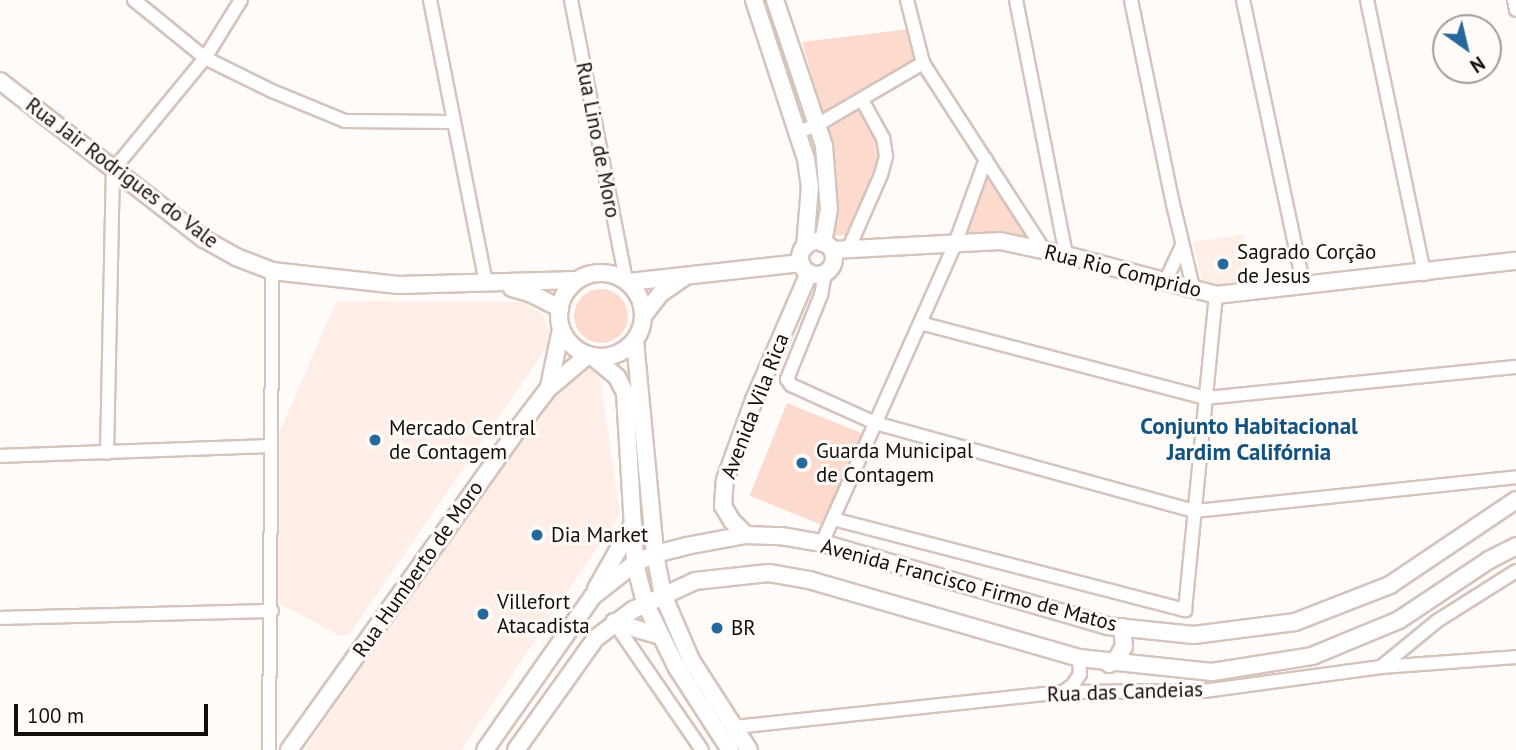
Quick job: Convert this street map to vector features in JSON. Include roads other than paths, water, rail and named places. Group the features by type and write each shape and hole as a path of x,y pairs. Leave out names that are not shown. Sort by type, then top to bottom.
{"street":[{"path":"134,0 205,58 272,91 345,121 452,121"},
{"path":"107,453 113,170 205,58 241,0"},
{"path":"430,0 452,121 491,284"},
{"name":"Rua Lino de Moro","path":"570,0 627,281"},
{"name":"Avenida Vila Rica","path":"754,0 798,132 826,257"},
{"name":"Avenida Vila Rica","path":"746,535 732,521 723,506 725,480 754,400 826,257 830,192 817,125 775,0"},
{"path":"907,0 923,63 1044,250"},
{"path":"1016,0 1066,254"},
{"path":"1131,0 1182,246 1194,287"},
{"path":"1244,0 1304,287"},
{"path":"1367,0 1424,274"},
{"path":"1514,0 1516,10"},
{"path":"798,132 817,125 923,63"},
{"name":"Rua Jair Rodrigues do Vale","path":"0,81 204,239 236,257 272,271 397,285 578,280"},
{"path":"862,100 883,138 886,156 881,175 826,257 821,295 787,379 791,385 875,423 1195,511 1516,477"},
{"path":"822,543 955,244 986,159"},
{"name":"Rua Rio Comprido","path":"627,281 826,257 1000,241 1066,254 1166,279 1216,295 1424,274 1516,261"},
{"path":"1166,279 1182,246"},
{"path":"269,750 272,611 272,271"},
{"path":"590,355 617,354 635,341 641,331 643,316 638,293 627,281 600,272 578,280 569,287 560,307 561,329 572,345 590,355 617,377 625,393 635,563 645,603 660,636 730,750"},
{"name":"Rua Rio Comprido","path":"643,316 660,294 689,274"},
{"name":"Rua Jair Rodrigues do Vale","path":"491,284 530,293 560,307"},
{"path":"833,519 1185,610 1216,295"},
{"path":"920,323 1205,398 1516,367"},
{"name":"Rua Humberto de Moro","path":"548,389 561,329"},
{"path":"635,341 655,554 663,595 691,660 749,750"},
{"name":"Rua Humberto de Moro","path":"289,750 548,389 590,355"},
{"path":"0,456 271,446"},
{"name":"Avenida Francisco Firmo de Matos","path":"485,750 592,597 635,563 655,554 746,535 781,536 822,543 1122,627 1194,635 1295,622 1390,585 1516,500"},
{"path":"592,597 632,524"},
{"name":"Avenida Francisco Firmo de Matos","path":"516,750 579,657 614,622 645,603 695,581 769,573 810,580 1079,666 1109,664 1212,672 1312,656 1399,620 1489,560 1516,546"},
{"path":"1381,667 1437,621 1516,571"},
{"path":"0,618 272,611"},
{"path":"614,622 660,636"},
{"path":"614,622 702,750"},
{"path":"1109,664 1119,656 1124,646 1122,627"},
{"name":"Rua das Candeias","path":"734,727 1063,692 1204,691 1381,667 1516,657"},
{"path":"1063,692 1073,685 1079,666 1108,690"}],"place":[{"name":"Sagrado Corção de Jesus","path":"1223,264"},
{"name":"Mercado Central de Contagem","path":"375,440"},
{"name":"Guarda Municipal de Contagem","path":"802,463"},
{"name":"Dia Market","path":"537,535"},
{"name":"Villefort Atacadista","path":"483,614"},
{"name":"BR","path":"717,628"}],"district":[{"name":"Conjunto Habitacional Jardim Califórnia","path":"1249,439"}]}
